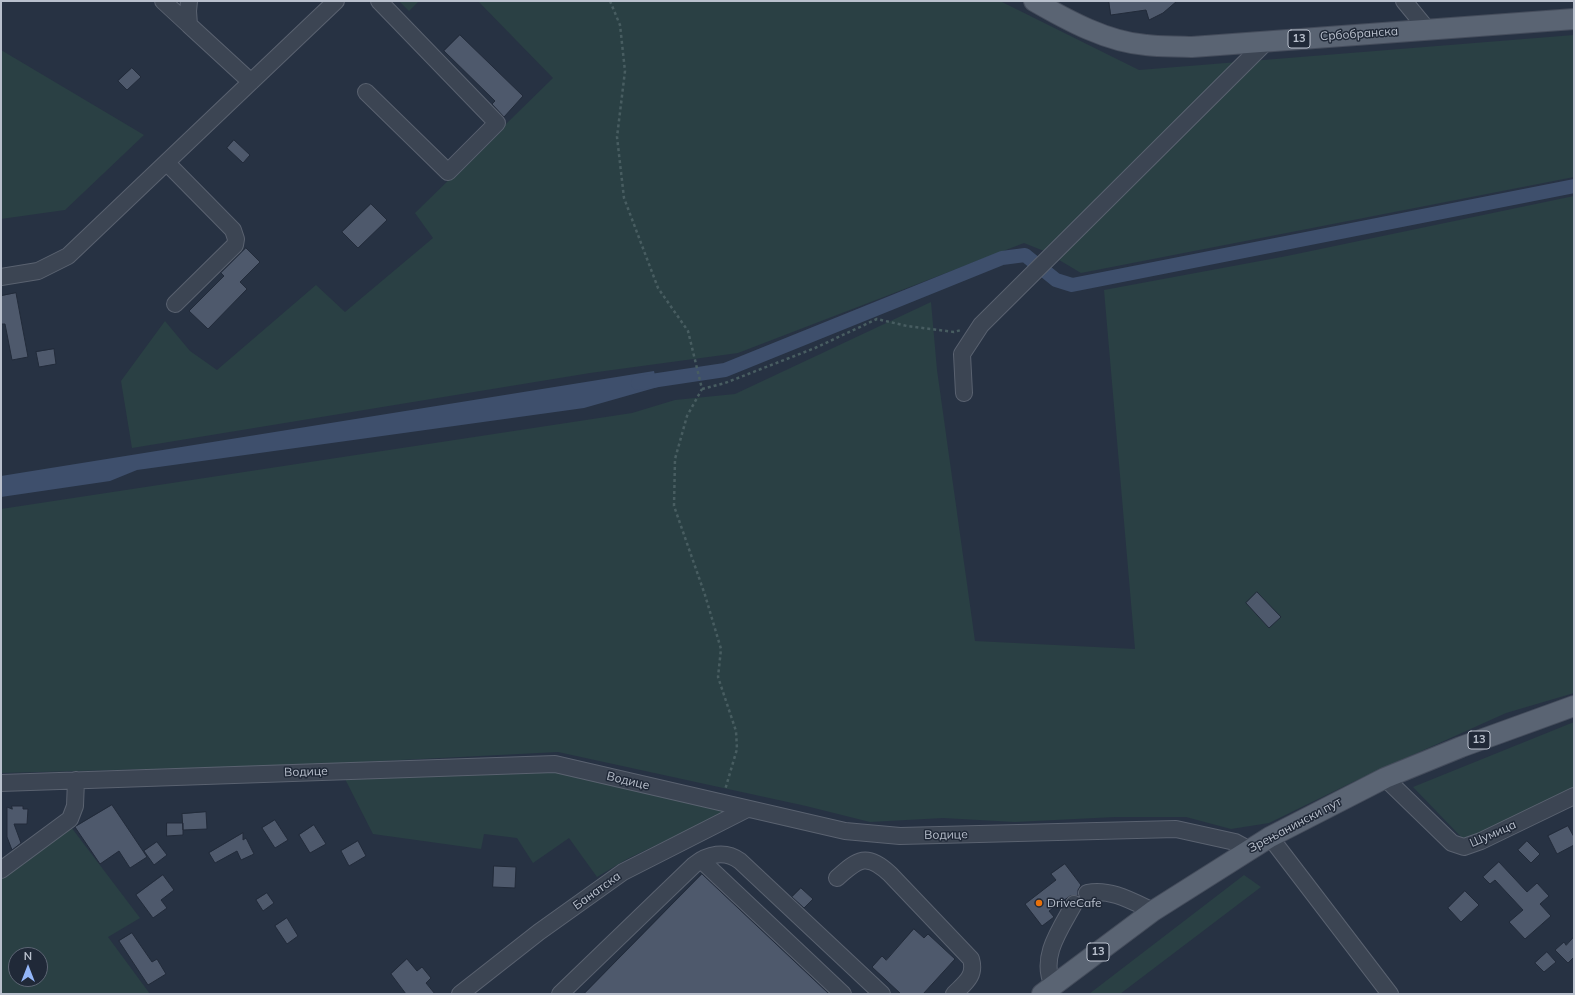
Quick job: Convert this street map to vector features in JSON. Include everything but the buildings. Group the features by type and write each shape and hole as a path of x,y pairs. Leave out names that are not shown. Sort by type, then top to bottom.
{"main road":[{"name":"Србобранска","path":"1034,1 1056,14 1112,38 1145,45 1192,47 1574,19"},
{"name":"Зрењанински пут","path":"1047,990 1153,911 1248,849 1270,837 1385,778 1468,744 1574,706"}],"street":[{"path":"163,1 251,82"},
{"path":"190,1 188,11 190,25"},
{"path":"1,277 38,271 68,256 336,1"},
{"path":"366,92 448,172 497,124 379,1"},
{"path":"1404,1 1427,29"},
{"path":"964,393 962,354 981,325 1267,41"},
{"path":"167,163 233,230 236,238 235,245 175,304"},
{"name":"Водице","path":"1,783 555,764 845,831 900,836 1176,829 1235,842 1248,849"},
{"name":"Шумица","path":"1385,778 1452,843 1464,847 1481,841 1574,796"},
{"path":"1,870 70,819 75,806 76,780"},
{"name":"Банатска","path":"460,994 539,932 622,872 747,809"},
{"path":"1270,837 1390,994"},
{"path":"560,994 701,860 722,854 735,857 882,994"},
{"path":"701,860 839,990 853,966"},
{"path":"837,878 854,862 861,861 878,863 890,874 971,959 973,968 972,976 954,994"},
{"path":"1087,893 1099,891 1112,893 1153,911"},
{"path":"1047,990 1051,948 1055,937 1074,904"}],"path":[{"path":"610,1 620,25 626,71 617,137 624,198 658,288 688,331 702,389"},
{"path":"721,803 737,749 736,731 718,677 721,649 705,595 674,506 675,459 687,416 702,389 725,383 815,348 876,319 907,326 954,332 981,325"}],"green space":[{"path":"399,1 419,1 409,11"},
{"path":"478,1 1000,1 1139,70 1574,35 1574,177 1081,273 1044,251 1024,243 738,353 590,373 132,448 121,381 165,321 190,351 217,370 316,285 345,312 433,238 415,213 553,78"},
{"path":"1,50 144,135 65,210 1,219"},
{"path":"1574,196 1574,693 1506,713 1355,781 1269,823 1231,829 1186,817 1115,817 1015,822 943,818 870,822 806,806 558,752 303,765 1,773 1,509 632,413 675,400 735,394 931,302 937,370 975,641 1135,649 1104,290 1287,256"},
{"path":"1574,722 1574,790 1465,841 1413,787"},
{"path":"553,769 728,811 627,859 597,877 569,838 533,863 517,838 484,834 481,849 373,834 342,773"},
{"path":"71,827 140,918 108,937 150,994 1,994 1,865"},
{"path":"1244,875 1261,887 1120,994 1089,994"}],"water":[{"path":"654,371 658,387 584,408 137,470 110,481 1,497 1,476"}],"waterway":[{"path":"638,383 725,370 1002,258 1025,255 1056,280 1072,285 1574,186"}],"place":[{"name":"DriveCafe","path":"1039,903"}]}
